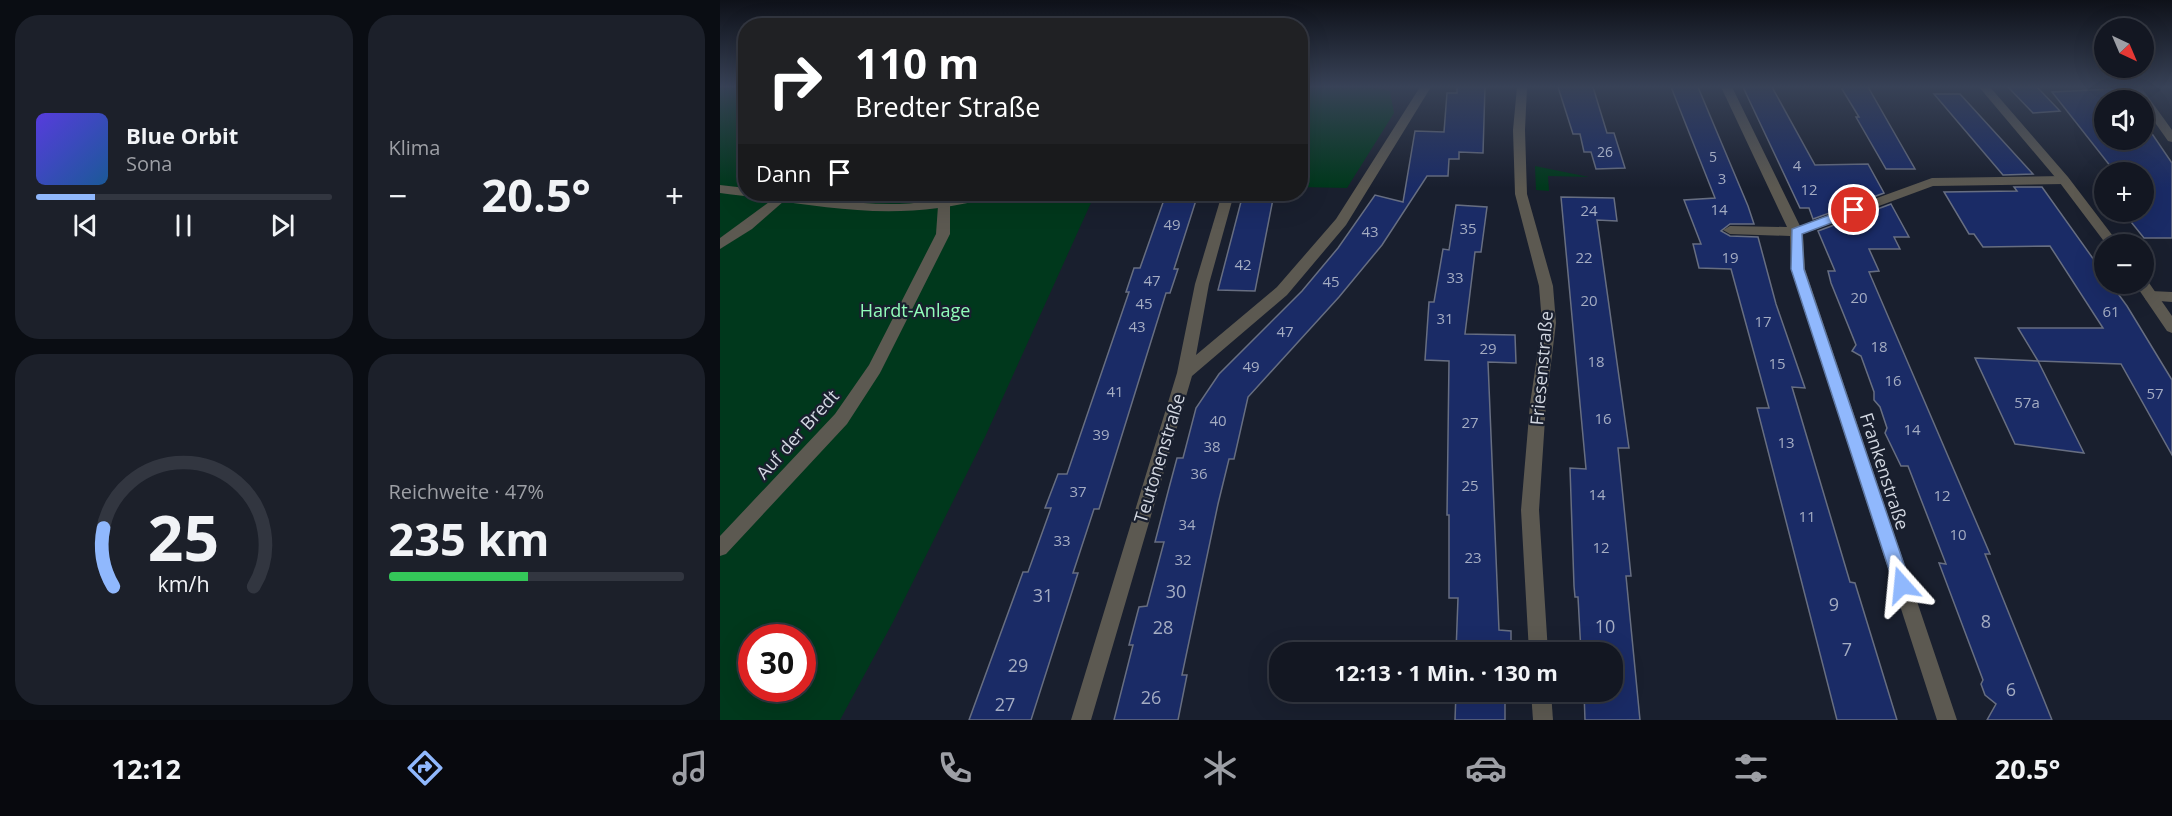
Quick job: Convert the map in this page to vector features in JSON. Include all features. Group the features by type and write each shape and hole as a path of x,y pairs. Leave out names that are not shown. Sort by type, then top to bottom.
{"street":[{"path":"1185,373 1282,291 1333,231 1404,121"},
{"name":"Friesenstraße","path":"1520,121 1521,194 1546,286 1549,323 1538,404 1530,510 1538,642"},
{"path":"1742,121 1796,232"},
{"path":"2013,121 2064,180 2105,234"},
{"path":"2159,121 2172,138"},
{"path":"1730,230 1796,232 1932,182 2064,180"},
{"path":"720,189 738,191"},
{"path":"720,244 747,226 776,201"},
{"path":"804,201 877,210 944,206 962,201"},
{"name":"Teutonenstraße","path":"1081,720 1185,373 1202,284 1226,201"},
{"name":"Auf der Bredt","path":"720,548 841,418 875,369 943,234 944,206"},
{"name":"Frankenstraße","path":"1796,232 1798,269 1947,720"},
{"path":"2151,296 2172,297"},
{"path":"2151,296 2172,327"},
{"path":"1542,702 1543,720"}],"green space":[{"name":"Hardt-Anlage","path":"720,121 738,121 738,201 1092,201 985,437 893,622 840,720 720,720"},
{"path":"1308,121 1389,121 1347,188 1308,187"},
{"path":"1535,166 1589,177 1548,176 1549,191 1536,190"}],"building":[{"path":"1445,121 1484,121 1483,153 1459,152 1459,159 1449,159 1448,176 1427,176 1382,245 1339,297 1248,397 1234,459 1229,459 1218,504 1182,675 1187,675 1178,720 1114,720 1133,645 1129,645 1139,607 1147,606 1164,542 1155,542 1169,488 1177,458 1183,458 1196,408 1219,374 1302,291 1338,248 1375,195 1403,202 1415,131 1444,132"},
{"path":"1569,121 1603,121 1607,133 1614,133 1625,168 1596,169 1591,152 1584,152 1580,134 1573,134"},
{"path":"1684,121 1712,121 1748,206 1754,224 1730,224 1721,231 1730,236 1758,237 1776,304 1805,388 1792,387 1850,582 1855,583 1897,720 1837,720 1757,408 1769,408 1731,269 1699,268 1693,244 1701,244 1684,200 1715,198"},
{"path":"1759,121 1791,121 1815,165 1868,164 1884,193 1813,219 1809,208 1800,208"},
{"path":"1858,121 1887,121 1915,169 1886,169"},
{"path":"1957,121 1984,121 2033,174 2003,175"},
{"path":"2075,121 2094,121 2094,145"},
{"path":"2154,137 2172,163 2172,238 2154,238 2154,234 2141,234 2131,222 2154,222 2154,162 2107,162 2098,150 2154,150"},
{"path":"2014,187 2042,187 2094,260 2094,294 2118,294 2172,380 2172,455 2121,364 2038,361 2018,328 2103,328 2050,246 1983,247 1974,234 1969,234 1944,192 2017,191"},
{"path":"1561,197 1614,198 1617,221 1597,220 1629,448 1618,448 1631,576 1626,576 1640,720 1585,720 1584,702 1623,702 1623,642 1580,642 1578,597 1575,597 1574,586 1570,468 1586,469"},
{"path":"1164,201 1196,201 1174,269 1178,269 1170,293 1166,293 1099,509 1094,509 1073,573 1078,573 1031,720 969,720 1023,572 1028,572 1051,508 1045,508 1058,474 1067,474 1129,292 1126,292 1134,268 1140,268"},
{"path":"1241,201 1273,201 1255,291 1218,290"},
{"path":"1891,204 1909,237 1894,237 1900,249 1869,249 1879,271 1869,272 1990,554 1985,554 2052,720 1987,720 1996,704 1985,695 1981,684 1983,680 1939,563 1946,564 1908,466 1901,466 1885,433 1887,428 1880,407 1874,400 1874,392 1861,356 1852,351 1856,345 1831,283 1828,271 1835,271 1818,231"},
{"path":"1456,205 1487,207 1481,252 1475,252 1465,334 1515,335 1516,363 1488,362 1499,630 1511,631 1511,642 1456,642 1458,598 1449,598 1449,515 1447,515 1449,361 1425,360 1429,302 1434,302 1443,249 1449,250"},
{"path":"1975,358 2038,361 2084,453 2015,444"},
{"path":"1456,702 1505,702 1505,720 1455,720"}],"route":[{"path":"1854,210 1796,232 1798,269 1902,585"}]}
